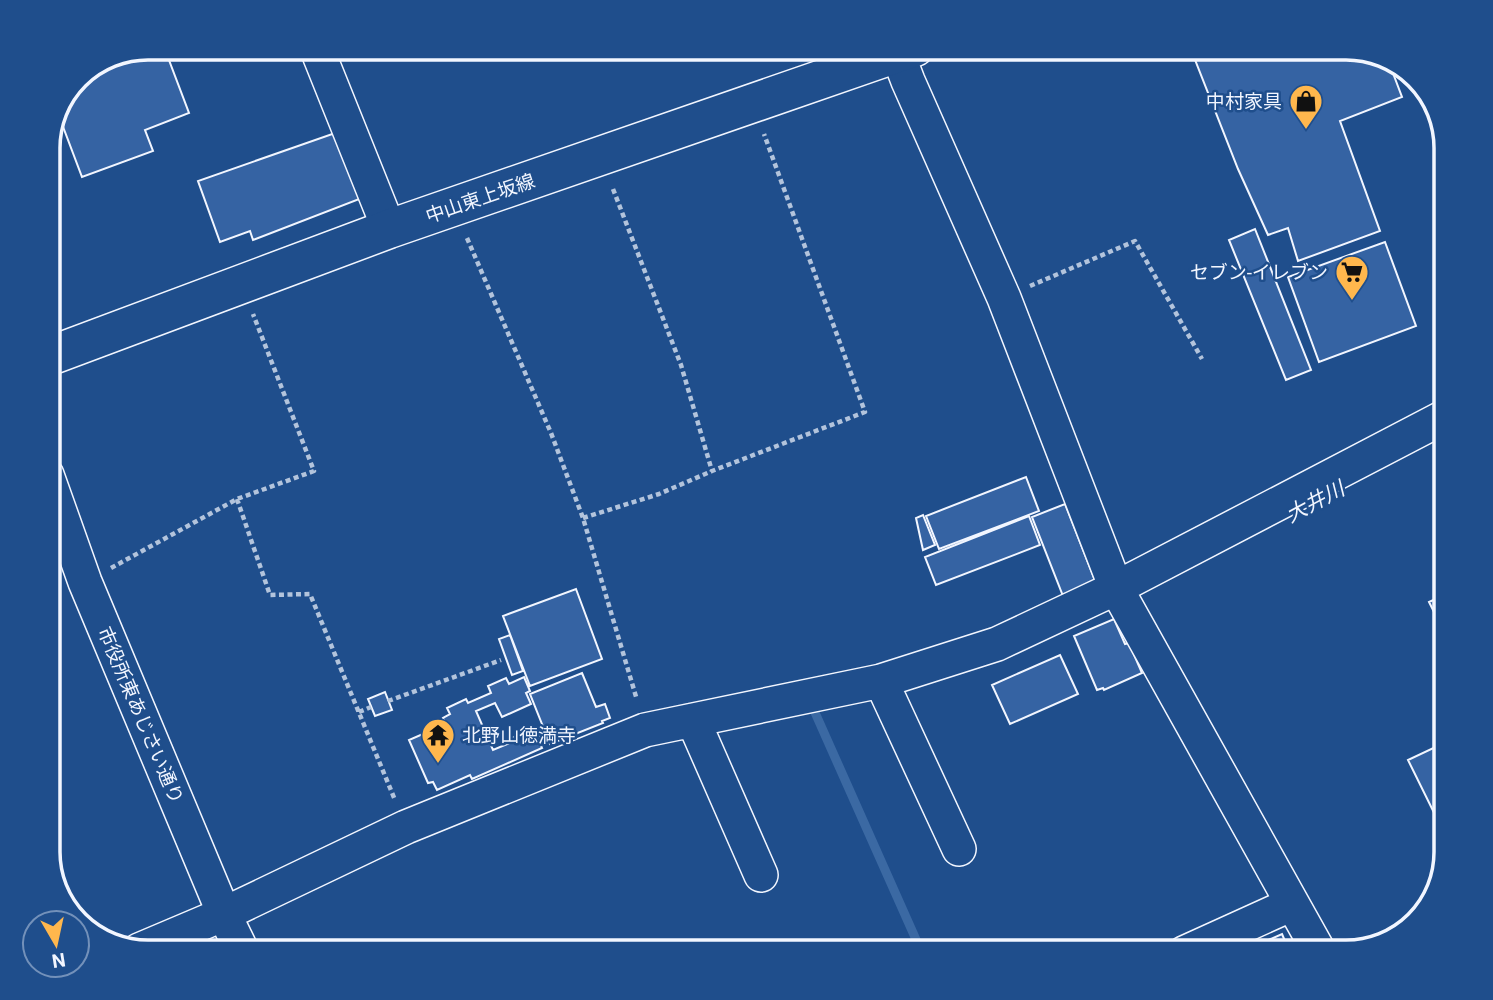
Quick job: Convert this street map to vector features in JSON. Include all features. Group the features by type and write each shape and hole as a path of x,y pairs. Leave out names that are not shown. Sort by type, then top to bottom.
{"main road":[{"name":"中山東上坂線","path":"60,352 389,229 874,60"}],"street":[{"path":"321,60 389,229"},
{"path":"907,60 1004,298 1116,588 1313,940"},
{"path":"163,940 224,914 407,827 645,730 881,681 997,644 1116,588 1434,422"},
{"name":"市役所東あじさい通り","path":"60,512 85,582 237,940"},
{"path":"881,681 959,849"},
{"path":"694,720 761,875"},
{"path":"1213,940 1292,904"}],"path":[{"path":"583,518 659,494 865,412 762,131"},
{"path":"613,189 681,365 712,471"},
{"path":"467,238 551,433 583,518 645,730"},
{"path":"1004,298 1135,241 1202,359"},
{"path":"85,582 237,499 314,471 253,314"},
{"path":"237,499 270,595 310,594 407,827"},
{"path":"388,701 501,660"},
{"path":"359,712 371,707"}],"building":[{"path":"169,60 189,113 145,130 153,151 82,177 63,126 78,94 90,81 114,66 130,61"},
{"path":"1195,60 1363,61 1393,74 1402,97 1340,121 1380,231 1298,261 1288,228 1268,235 1238,169"},
{"path":"338,132 362,198 253,240 250,231 220,242 198,181"},
{"path":"1255,229 1311,370 1286,380 1229,240"},
{"name":"セブン-イレブン","path":"1385,242 1416,326 1319,362 1288,277"},
{"path":"1026,477 1039,511 939,549 926,516"},
{"path":"1065,504 1096,583 1063,596 1032,517"},
{"path":"923,515 935,545 923,550 916,518"},
{"path":"1029,516 1040,545 936,585 925,557"},
{"path":"576,589 602,659 530,686 503,616"},
{"path":"1434,600 1434,612 1429,602"},
{"path":"1114,619 1125,644 1129,643 1142,673 1104,690 1097,690 1074,636"},
{"path":"510,635 523,671 512,675 499,639"},
{"path":"1060,655 1078,694 1010,724 992,685"},
{"path":"582,673 596,707 605,704 610,718 550,744 530,694"},
{"path":"524,677 530,691 526,693 531,704 502,717 495,703 476,711 493,750 512,742 511,738 533,729 537,738 543,735 547,743 541,746 542,748 472,779 470,775 437,790 433,782 428,783 409,740 446,724 443,718 450,714 447,708 466,699 468,703 491,693 488,686 506,678 509,684"},
{"path":"385,692 392,710 375,716 368,699"},
{"path":"1434,748 1434,813 1408,760"},
{"path":"1282,934 1285,940 1268,940"}],"waterway":[{"path":"813,708 916,940"}],"place":[{"name":"中村家具","path":"1306,131"},
{"name":"セブン-イレブン","path":"1352,302"},
{"name":"北野山徳満寺","path":"438,765"}],"water label":[{"name":"大井川","path":"1315,502"}]}
